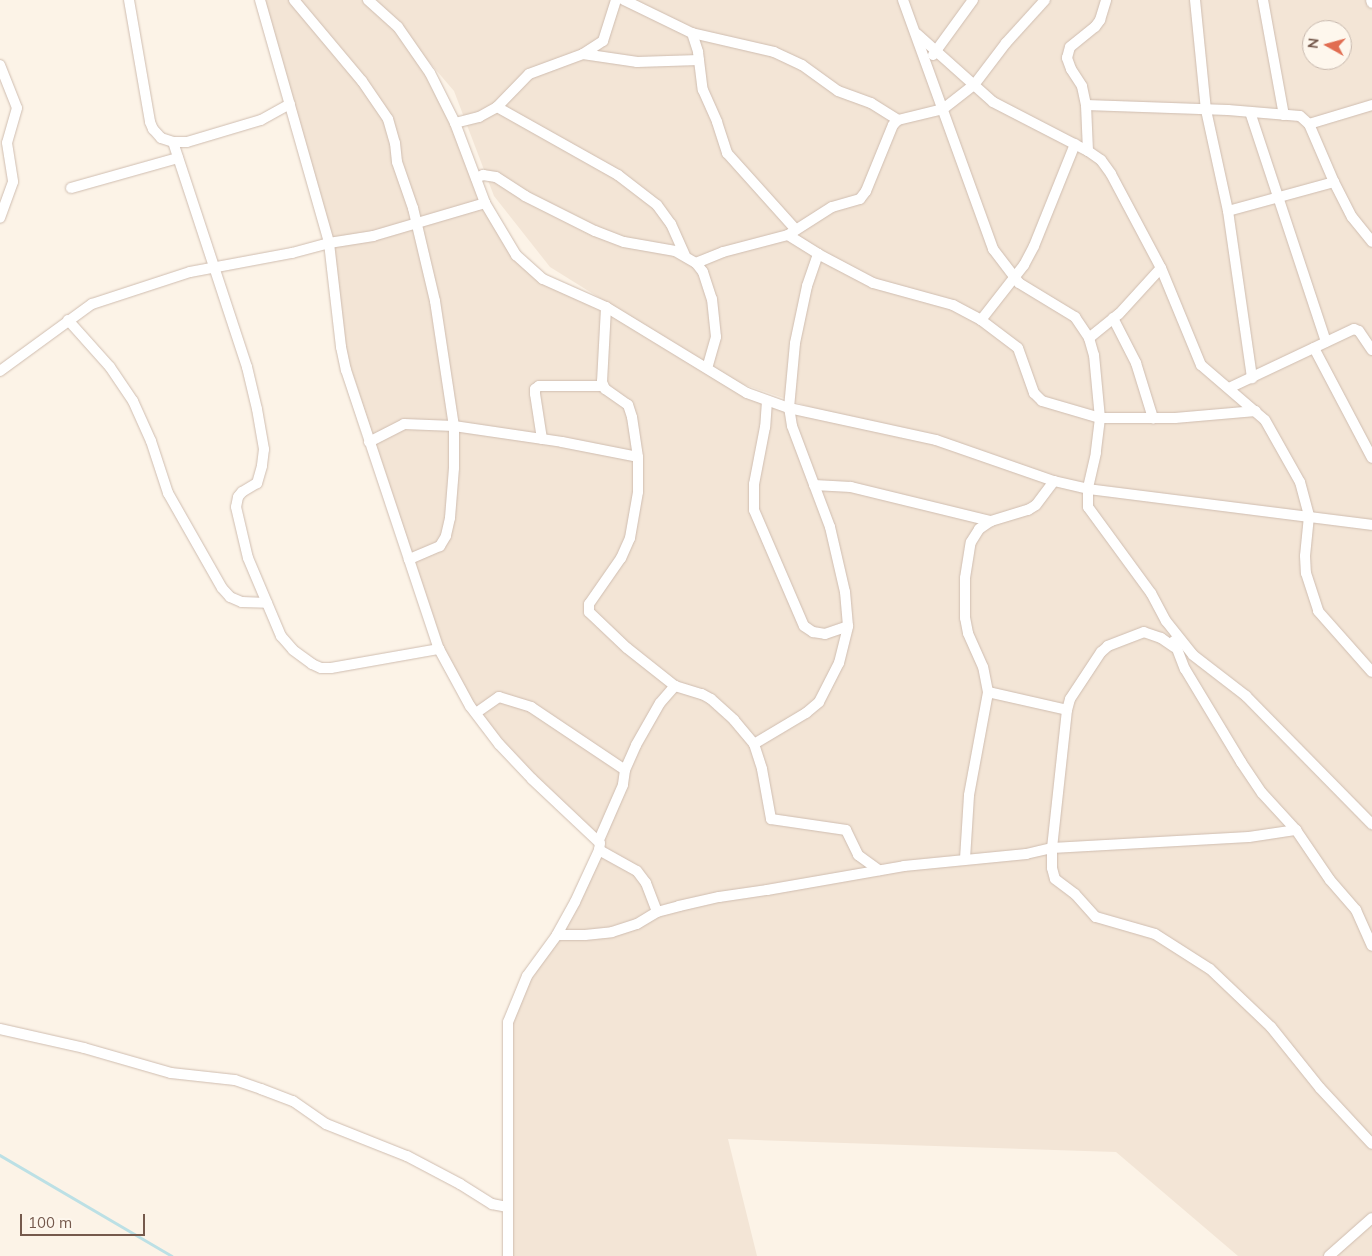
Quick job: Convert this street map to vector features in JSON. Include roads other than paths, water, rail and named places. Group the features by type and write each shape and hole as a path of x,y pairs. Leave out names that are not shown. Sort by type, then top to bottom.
{"street":[{"path":"128,0 150,122 157,134 166,140 187,142 243,126 261,120 290,104"},
{"path":"260,0 329,243 341,347 369,442 439,650 476,713 499,744 599,845 637,872 646,884 657,912"},
{"path":"294,0 362,81 388,119 394,138 397,162 416,223 435,301 454,426 454,468 446,536 440,546 409,559"},
{"path":"368,0 398,27 443,97 455,123 485,203 516,255 543,279 606,307 736,387 767,401 789,408 936,440 1054,481 1088,489 1371,522"},
{"path":"455,123 479,117 497,107 529,74 583,54 603,41 616,0"},
{"path":"624,0 692,33 774,52 802,65 838,91 871,103 898,120"},
{"path":"904,0 993,248 1015,279 1028,290 1075,317 1089,338 1095,364 1100,418 1096,453 1088,489 1088,507 1151,593 1173,631 1193,654 1246,696 1372,824"},
{"path":"927,64 973,0"},
{"path":"696,263 723,252 792,233 832,207 863,196 893,125 898,120 943,109 974,85 1006,43 1045,0"},
{"path":"1088,151 1086,105 1082,86 1067,58 1070,47 1095,27 1100,20 1106,0"},
{"path":"1195,0 1206,110 1228,211 1252,378"},
{"path":"1263,0 1284,115"},
{"path":"692,33 697,46 703,90 717,122 727,153 792,233 818,254 873,283 953,305 981,320 1018,348 1036,397 1100,418 1153,418 1256,410"},
{"path":"916,34 993,102 1088,151 1101,160 1112,174 1161,268 1201,365 1256,410 1265,420 1300,482 1309,516 1305,556 1306,573 1318,611 1372,672"},
{"path":"583,54 637,62 699,60"},
{"path":"0,65 17,108 10,127 7,143 13,182 0,218"},
{"path":"1086,105 1300,116 1309,124 1334,182 1358,225 1372,242"},
{"path":"1309,124 1372,105"},
{"path":"497,107 618,175 642,191 657,205 671,224 685,255"},
{"path":"1250,112 1326,342"},
{"path":"173,142 247,367 264,449 261,472 257,484 242,492 236,506 248,558 285,643 312,664 321,668 331,668 439,650"},
{"path":"981,320 1015,279 1034,246 1075,144"},
{"path":"71,188 178,158"},
{"path":"476,178 484,175 496,177 525,196 595,231 624,242 675,251 696,263 703,272 712,299 716,337 707,368"},
{"path":"1228,211 1334,182"},
{"path":"0,371 92,304 190,272 292,253 329,243 373,236 485,203"},
{"path":"754,744 806,713 819,702 839,663 848,626 845,592 830,527 792,426 789,408 794,343 818,254"},
{"path":"1089,338 1113,318 1161,268"},
{"path":"603,386 606,307"},
{"path":"1113,318 1136,363 1153,418"},
{"path":"68,320 110,367 133,401 152,441 168,493 222,588 230,597 242,602 267,603"},
{"path":"1229,388 1357,329 1372,350"},
{"path":"1314,348 1372,458"},
{"path":"542,439 535,394 539,386 603,386 628,405 632,417 638,457 638,492 630,538 621,558 589,604 589,612 627,648 675,686 712,699 754,744 762,769 771,819 846,830 858,855 879,870"},
{"path":"767,401 765,427 754,484 754,510 804,626 813,632 825,634 848,626"},
{"path":"369,442 404,424 454,426 542,439 638,457"},
{"path":"965,860 969,795 988,692 983,667 968,633 965,618 965,578 971,542 979,529 991,520 1028,510 1036,505 1054,481"},
{"path":"814,484 851,488 991,520"},
{"path":"1173,631 1174,646 1184,670 1262,794 1296,830 1330,880 1356,910 1372,946"},
{"path":"1174,646 1161,638 1144,632 1108,646 1101,652 1076,689 1067,710 1052,848 1052,868 1055,879 1075,894 1096,916 1155,934 1210,969 1271,1027 1320,1088 1372,1144"},
{"path":"508,1256 506,1116 508,1022 526,976 557,935 599,845 636,745 655,711 675,686"},
{"path":"988,692 1067,710"},
{"path":"476,713 499,697 530,707 626,770"},
{"path":"557,935 585,935 612,932 637,924 657,912 719,897 879,870 1026,854 1052,848 1249,837 1296,830"},
{"path":"0,1029 84,1048 171,1073 234,1080 261,1088 293,1101 326,1124 407,1156 460,1184 492,1204 508,1206"},
{"path":"1329,1256 1372,1218"}],"waterway":[{"path":"0,1155 172,1256"}]}
